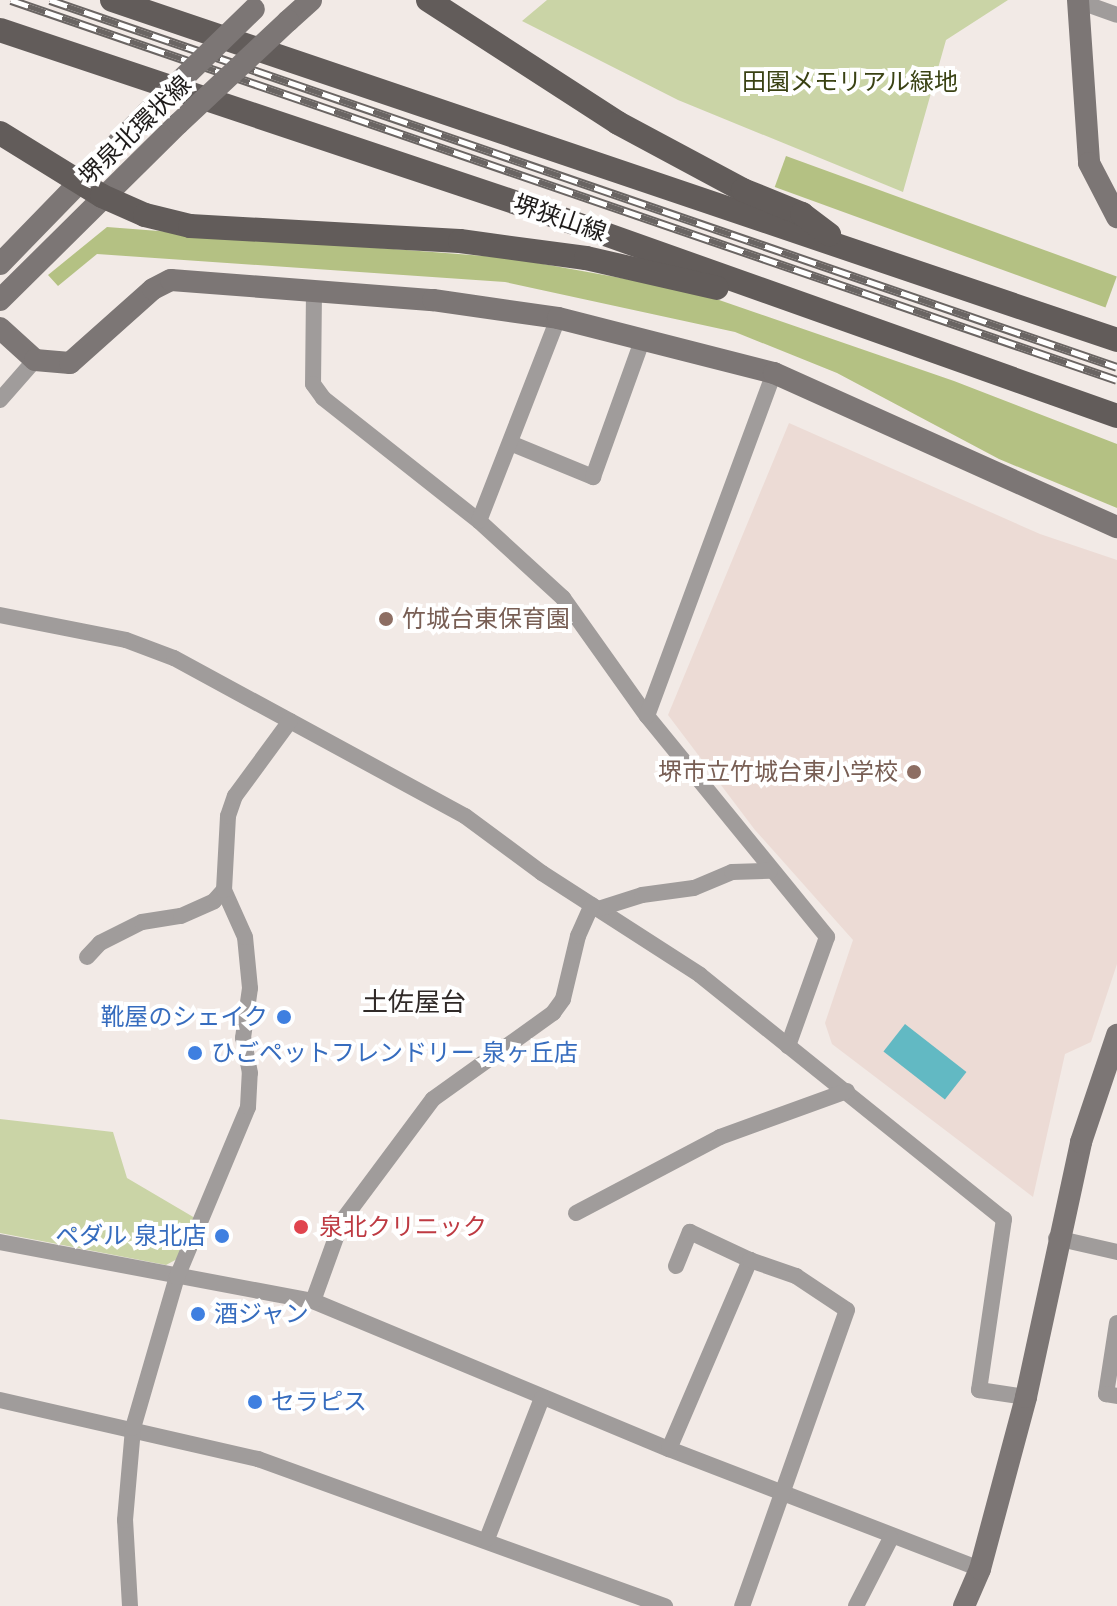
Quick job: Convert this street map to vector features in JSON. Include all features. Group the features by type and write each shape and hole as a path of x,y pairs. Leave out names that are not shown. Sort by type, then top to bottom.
{"main road":[{"path":"112,0 1117,340"},
{"path":"428,0 618,123 743,190 802,214 850,249"},
{"name":"堺狭山線","path":"0,30 924,344 1117,416"},
{"path":"0,133 102,196 145,215 190,226 460,241 586,258 673,276 924,344"}],"street":[{"name":"堺泉北環状線","path":"0,300 10,295 102,196 311,0"},
{"path":"1117,15 1078,0 1089,163 1117,217"},
{"name":"堺泉北環状線","path":"0,264 78,180 259,5"},
{"path":"0,328 35,360 70,363 84,356 153,289 171,280 433,300 558,318 774,373 1117,527"},
{"path":"314,291 313,384 318,391 479,521 563,598 647,716 770,871 827,937 788,1046"},
{"path":"479,521 558,318"},
{"path":"510,443 593,477 643,338"},
{"path":"0,400 35,360"},
{"path":"647,716 774,373"},
{"path":"0,615 126,640 174,658 465,816 595,907 700,975 1004,1219 979,1390 1026,1397"},
{"path":"130,1606 125,1520 133,1428 177,1277 248,1107 250,1073 243,1038 250,988 245,937 224,890 228,816 235,796 290,721"},
{"path":"313,1301 342,1221 433,1099 553,1013 563,999 578,936 595,907 642,895 694,888 732,872 770,871"},
{"path":"87,957 100,943 142,922 181,916 214,901 224,890"},
{"path":"964,1606 980,1569 1026,1397 1056,1238 1081,1142 1117,1035"},
{"path":"576,1213 720,1137 847,1091"},
{"path":"676,1266 690,1232 750,1260 796,1276 847,1310 742,1606"},
{"path":"1056,1238 1117,1252"},
{"path":"0,1242 313,1301 542,1398 891,1538 980,1569"},
{"path":"669,1449 750,1260"},
{"path":"1117,1323 1106,1394 1117,1396"},
{"path":"487,1539 542,1398"},
{"path":"0,1400 258,1459 487,1539 665,1606"},
{"path":"856,1606 891,1538"}],"shaded area":[{"name":"堺市立竹城台東小学校","path":"789,423 1040,534 1117,560 1117,964 1091,1042 1065,1054 1033,1197 832,1044 825,1023 853,940 755,830 668,715"}],"green space":[{"name":"田園メモリアル緑地","path":"547,0 1008,0 946,40 903,192 678,100 522,21"},
{"path":"786,156 1117,276 1105,307 775,187"},
{"path":"107,227 510,258 693,291 954,381 1117,444 1117,508 999,459 837,373 735,332 505,282 97,254 58,286 48,275"},
{"path":"0,1119 113,1132 127,1178 195,1218 179,1258 166,1265 0,1233"}],"water":[{"path":"905,1024 966,1072 945,1100 883,1052"}],"railway":[{"path":"11,0 1117,380"},
{"path":"50,0 1117,367"}],"place":[{"name":"竹城台東保育園","path":"386,619"},
{"name":"堺市立竹城台東小学校","path":"914,772"},
{"name":"靴屋のシェイク","path":"284,1017"},
{"name":"ひごペットフレンドリー 泉ヶ丘店","path":"195,1053"},
{"name":"泉北クリニック","path":"301,1227"},
{"name":"ペダル 泉北店","path":"222,1236"},
{"name":"酒ジャン","path":"198,1314"},
{"name":"セラピス","path":"255,1402"}],"district":[{"name":"土佐屋台","path":"414,1003"}]}
